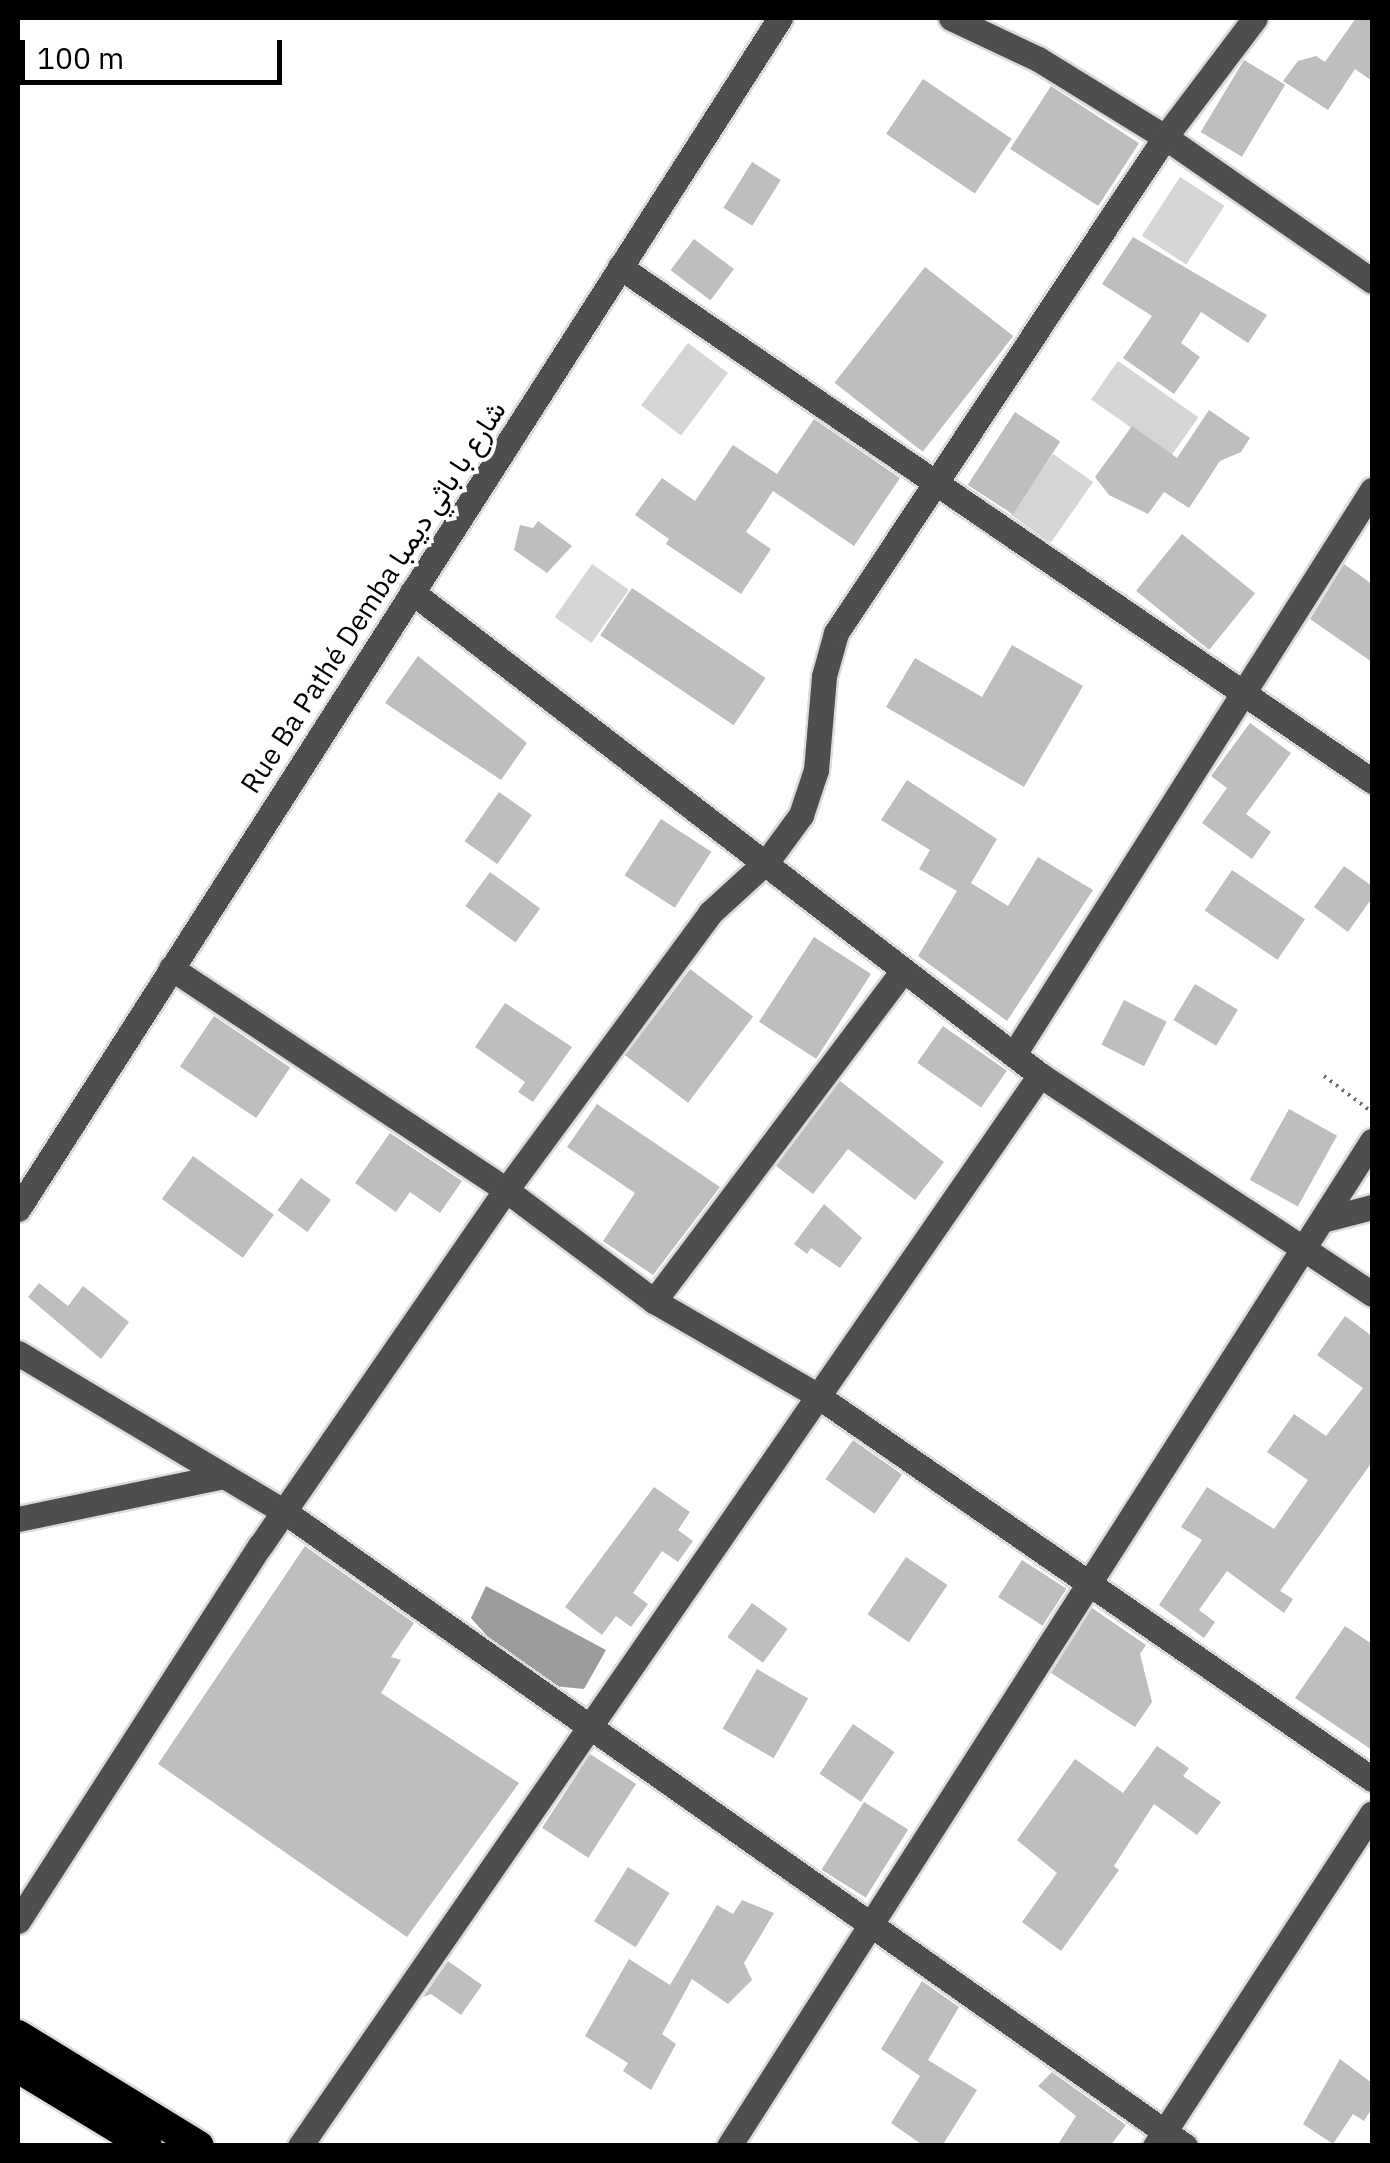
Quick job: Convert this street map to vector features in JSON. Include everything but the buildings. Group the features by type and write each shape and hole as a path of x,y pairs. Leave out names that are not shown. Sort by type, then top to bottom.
{"highway":[{"path":"18,2035 199,2146"},
{"path":"18,2068 147,2146"}],"street":[{"name":"Rue Ba Pathé Demba شارع با باثي ديمبا","path":"18,1209 780,18"},
{"path":"951,18 1038,59 1165,137 1372,281"},
{"path":"18,1920 285,1512 506,1190 710,913 768,860 812,790 824,676 836,633 1165,137 1255,18"},
{"path":"620,266 1372,781"},
{"path":"1014,1054 1372,490"},
{"path":"412,592 768,860 1040,1074 1372,1294"},
{"path":"171,968 506,1190 654,1301 815,1394 1089,1588 1372,1779"},
{"path":"654,1301 903,970"},
{"path":"300,2146 587,1722 694,1578 815,1394 1040,1074"},
{"path":"729,2146 1372,1142"},
{"path":"1326,1219 1372,1208"},
{"path":"18,1354 285,1512 587,1722 1168,2141 1372,1812"},
{"path":"18,1519 224,1476"}],"path":[{"path":"1324,1076 1372,1112"}],"shaded area":[{"path":"1180,177 1224,206 1186,265 1142,236"},
{"path":"688,343 728,373 681,435 641,405"},
{"path":"1118,361 1198,417 1171,456 1091,400"},
{"path":"1053,454 1093,482 1051,543 1011,515"},
{"path":"592,564 629,590 592,643 555,617"},
{"path":"486,1586 606,1650 584,1689 553,1686 487,1636 471,1618"}]}
